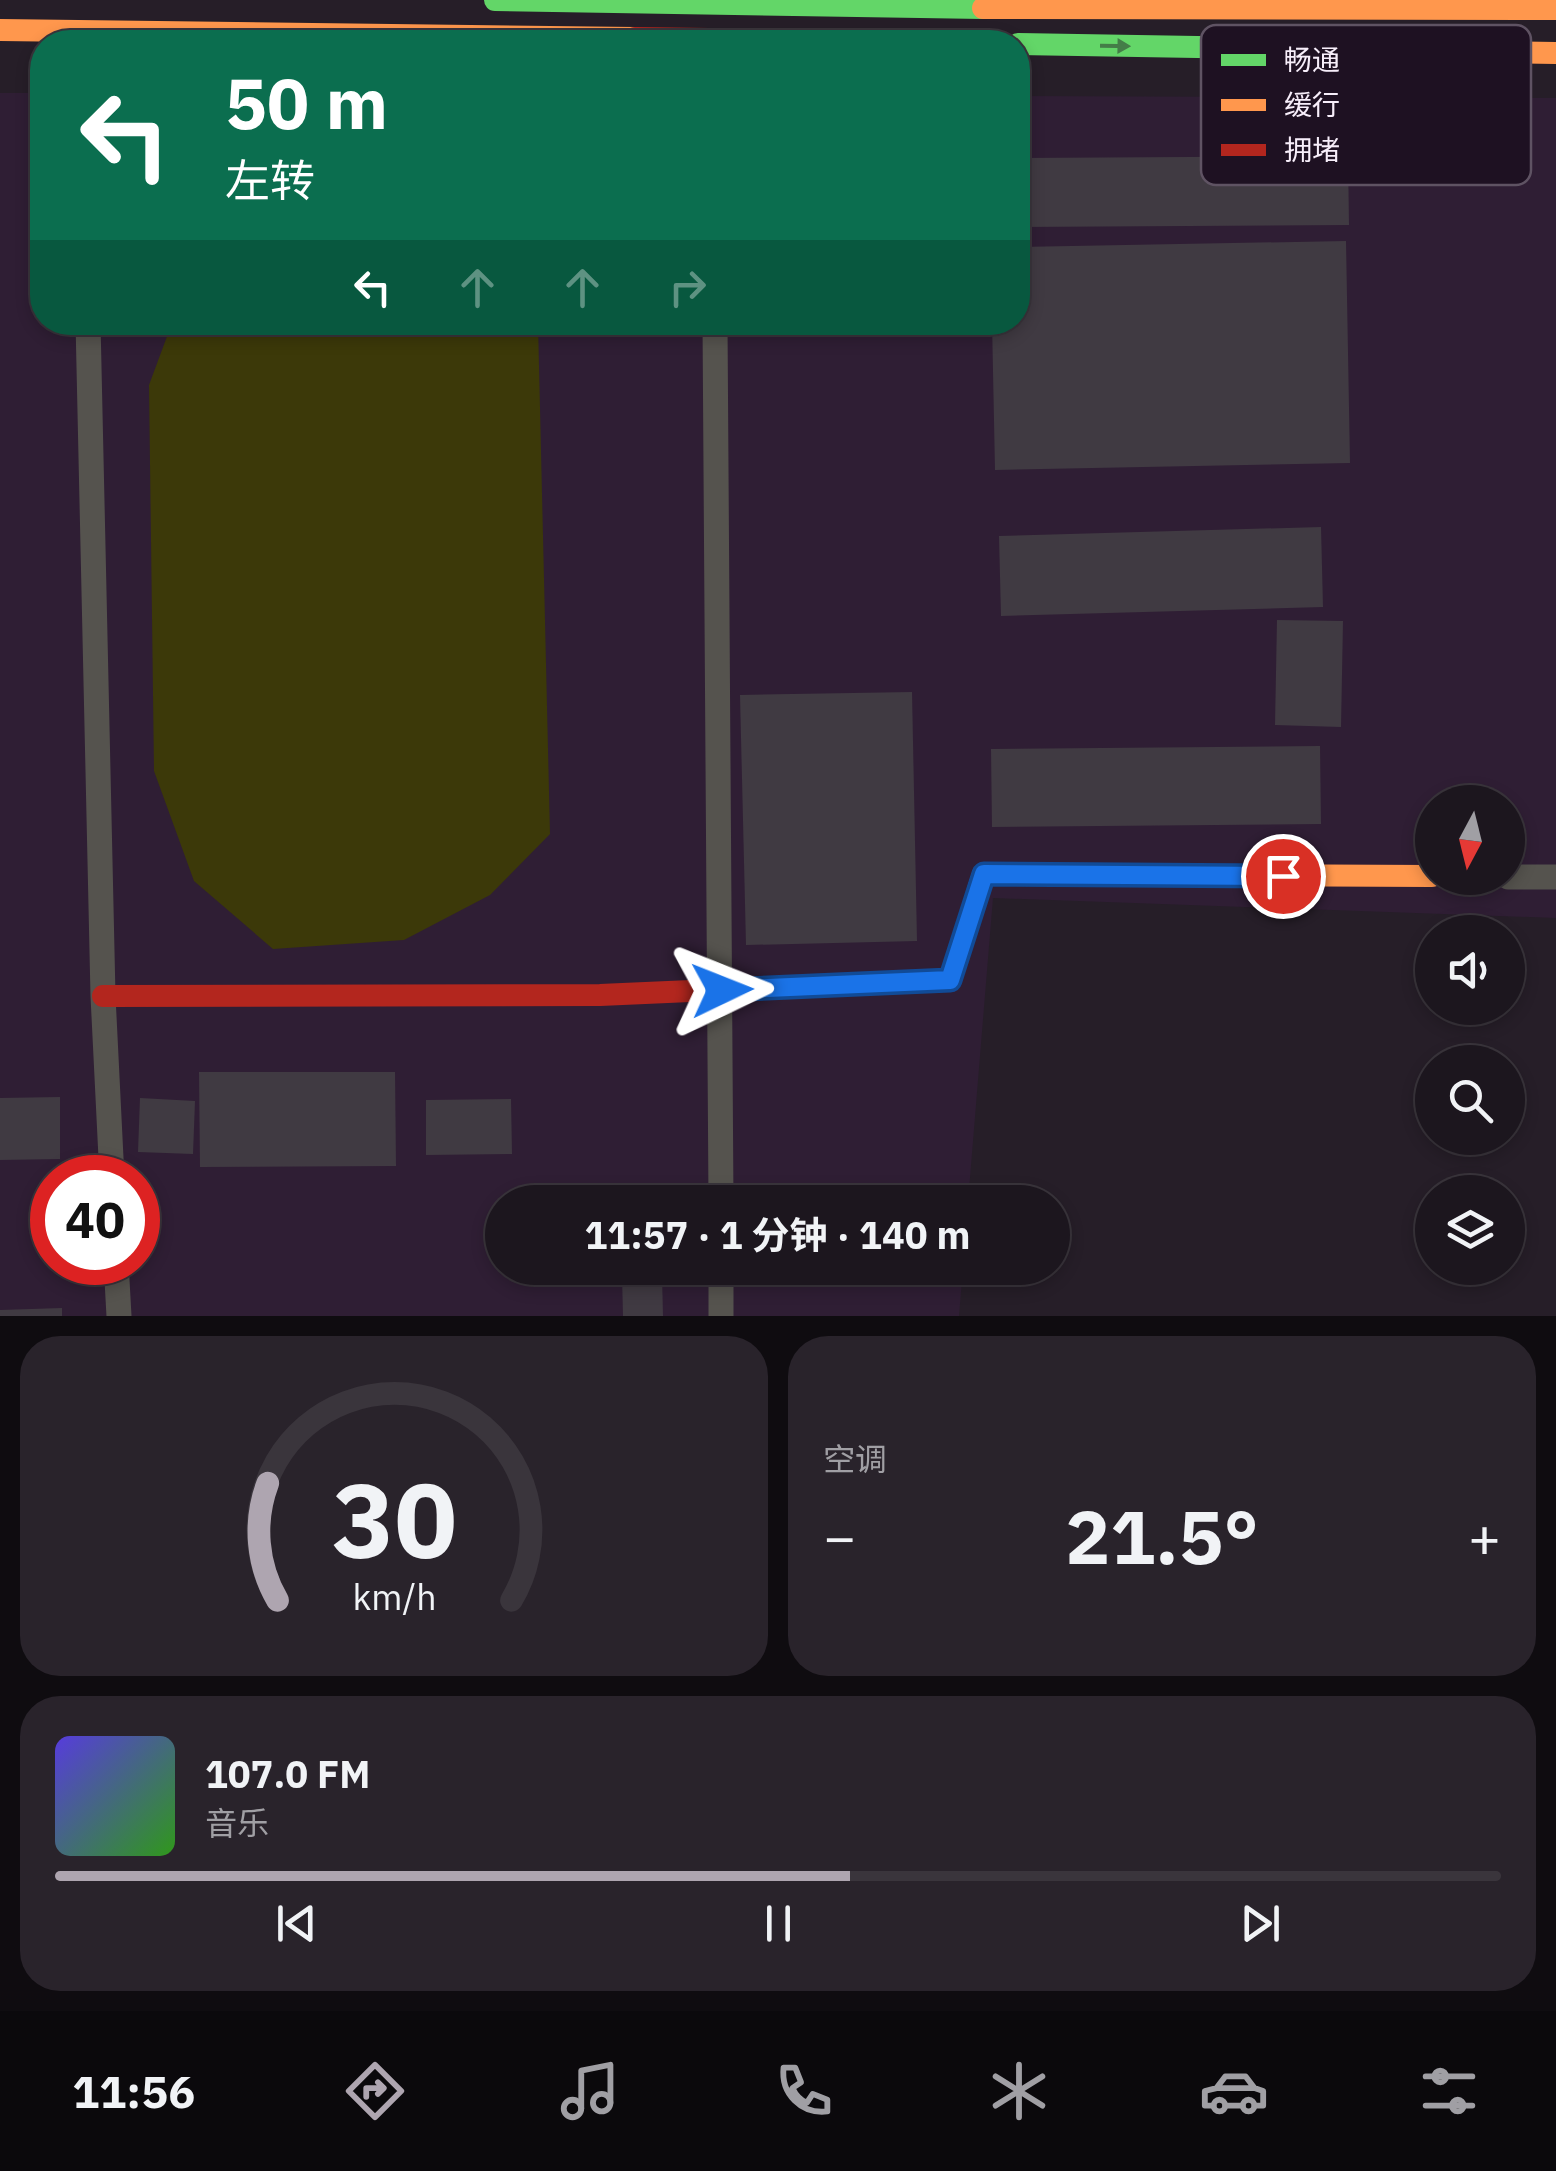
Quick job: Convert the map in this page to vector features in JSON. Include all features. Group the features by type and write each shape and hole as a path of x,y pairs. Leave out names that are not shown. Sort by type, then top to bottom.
{"street":[{"path":"496,0 1208,12 1556,9"},
{"path":"0,30 30,31"},
{"path":"1030,44 1201,47"},
{"path":"1531,53 1556,53"},
{"path":"88,335 103,996 111,1155"},
{"path":"714,335 721,1185"},
{"path":"103,996 600,995 950,980 984,874 1415,876"},
{"path":"1525,877 1556,877"},
{"path":"117,1285 118,1316"},
{"path":"721,1285 721,1316"}],"shaded area":[{"path":"0,93 30,93 30,335 1030,335 1030,96 1201,97 1201,185 1531,185 1531,98 1556,98 1556,918 993,898 969,1185 485,1185 485,1285 962,1285 959,1316 0,1316"},
{"path":"168,335 538,335 550,834 490,895 404,940 273,949 194,881 154,771 149,385"}],"building":[{"path":"1201,157 1201,185 1348,185 1349,225 1030,227 1030,158"},
{"path":"1346,241 1350,463 995,470 992,335 1030,335 1030,247"},
{"path":"1321,527 1323,607 1001,616 999,536"},
{"path":"1277,620 1343,621 1341,727 1275,725"},
{"path":"912,692 917,941 746,945 740,695"},
{"path":"1320,746 1321,824 992,827 991,749"},
{"path":"199,1072 395,1072 396,1166 200,1167"},
{"path":"60,1097 60,1155 0,1160 0,1098"},
{"path":"140,1098 195,1101 193,1154 138,1152"},
{"path":"511,1099 512,1154 426,1155 426,1100"},
{"path":"622,1285 662,1285 663,1316 623,1316"},
{"path":"62,1308 62,1316 0,1316 0,1310"}],"traffic: fast":[{"path":"495,0 983,8"},
{"path":"1030,44 1201,47"}],"traffic: slow":[{"path":"983,8 1556,9"},
{"path":"0,30 30,30"},
{"path":"1531,53 1556,53"},
{"path":"805,986 950,980 983,874 1415,876"}],"traffic: jam":[{"path":"103,996 600,995 805,986"}],"route":[{"path":"722,990 950,980 984,874 1283,876"}]}
